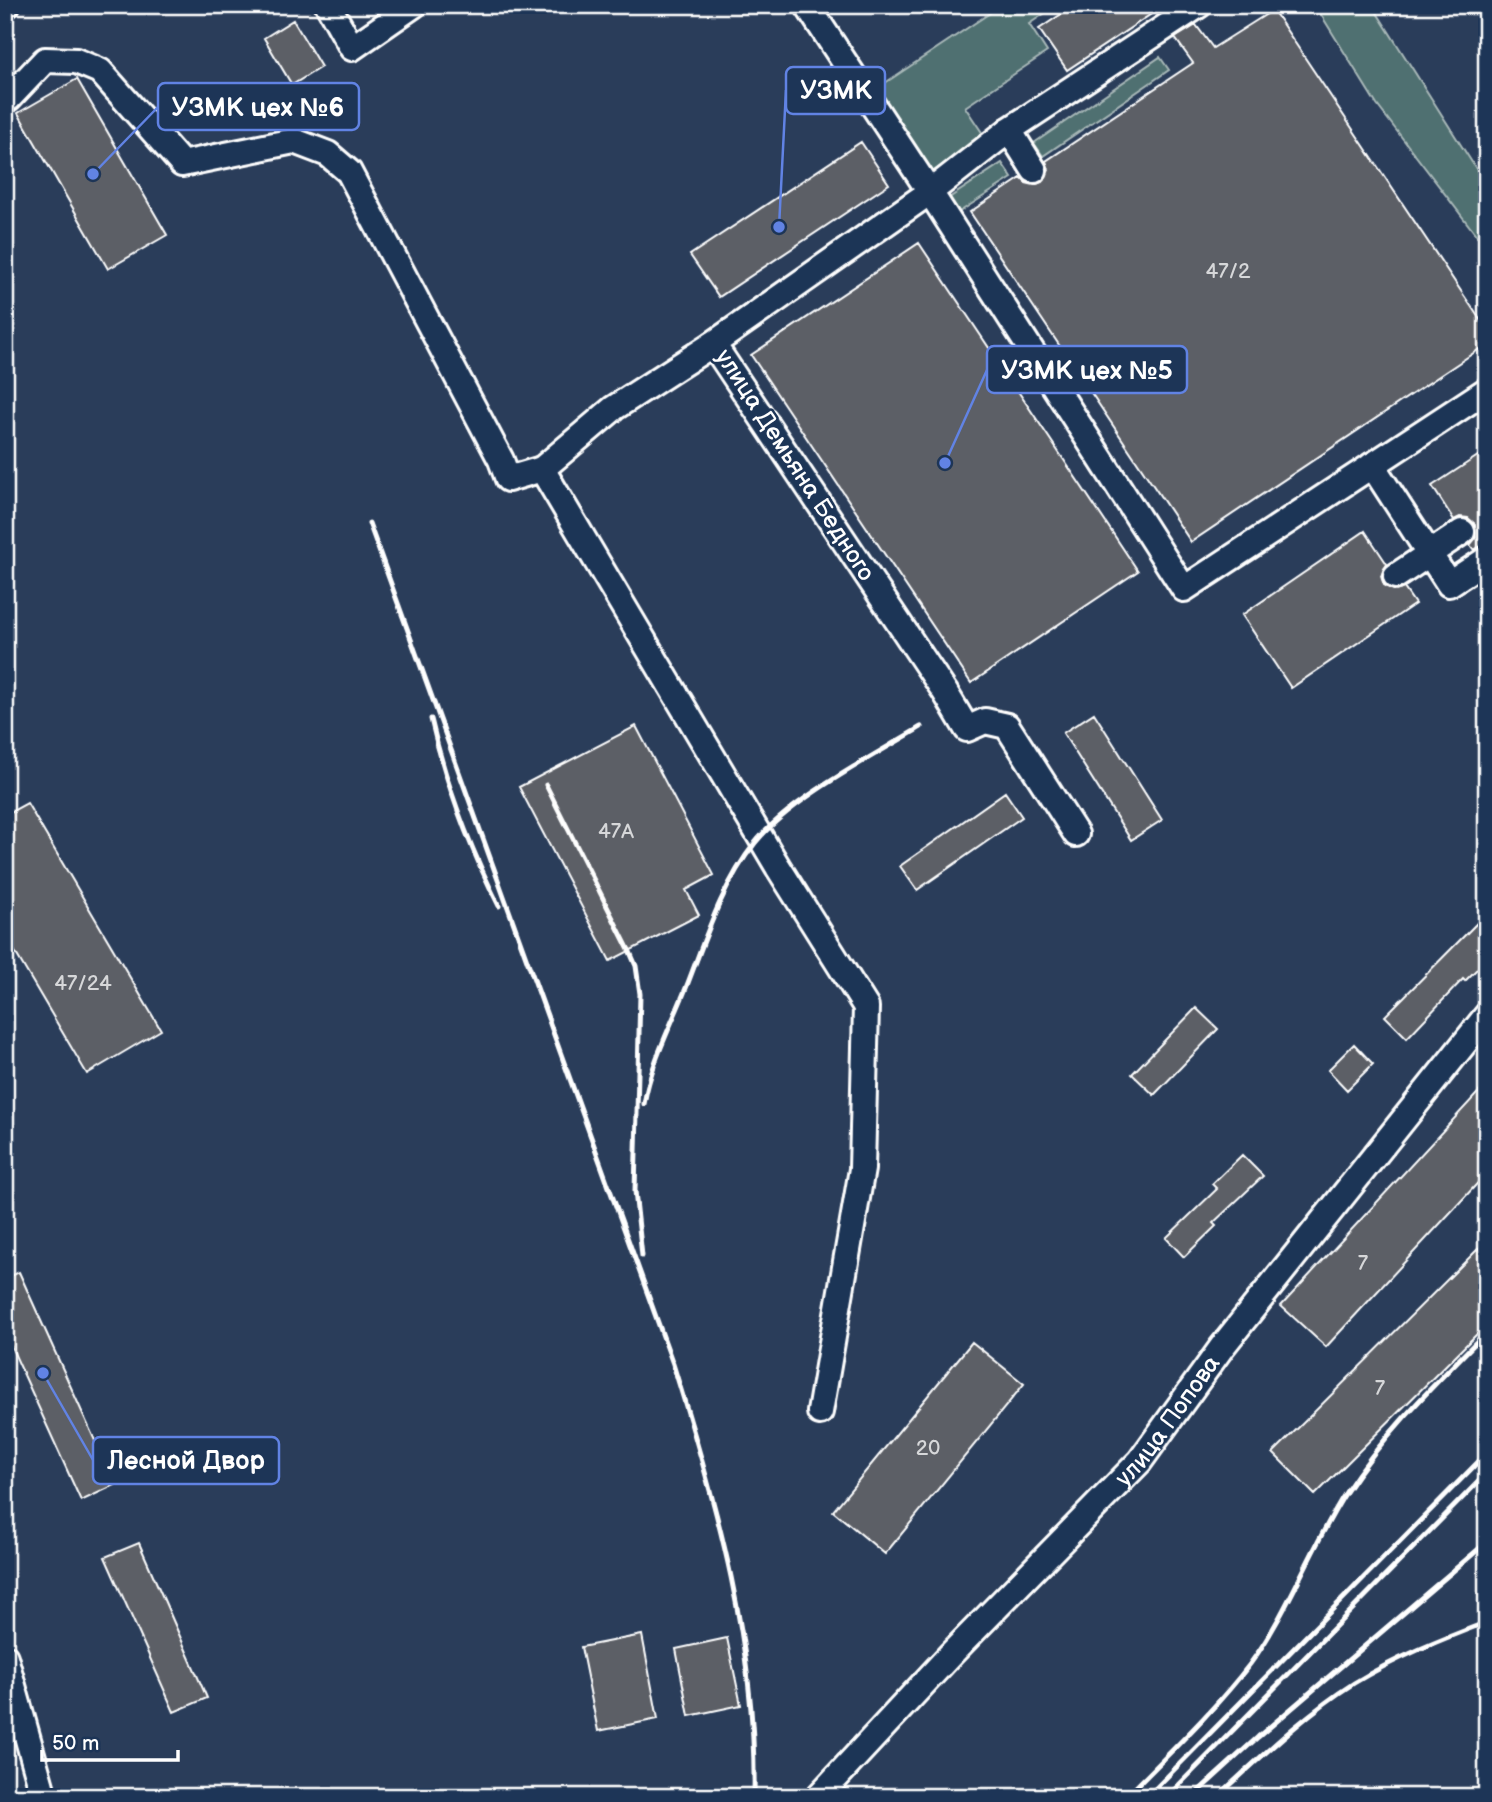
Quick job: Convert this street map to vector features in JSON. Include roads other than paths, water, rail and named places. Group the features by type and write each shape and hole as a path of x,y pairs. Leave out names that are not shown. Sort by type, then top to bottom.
{"street":[{"path":"328,5 352,48 414,5"},
{"path":"807,5 1185,589 1487,390"},
{"name":"улица Демьяна Бедного","path":"1076,834 1007,726 985,721 967,729 713,344 930,192 1009,130 1199,5"},
{"path":"9,98 46,61 76,61 100,71 181,164 294,141 328,153 349,172 501,460 508,479 542,469 614,408 713,344"},
{"path":"1009,130 1034,170"},
{"path":"1372,465 1448,584 1487,559"},
{"path":"542,469 766,848 866,1007 862,1169 820,1412"},
{"path":"1396,576 1462,532"},
{"name":"улица Попова","path":"818,1797 952,1653 1140,1461 1222,1347 1487,1015"},
{"path":"5,1657 44,1797"}],"railway":[{"path":"369,523 673,1364 705,1470 731,1578 749,1686 754,1797"},
{"path":"431,719 459,815 499,906"},
{"path":"644,1104 656,1059 715,913 743,859 770,827 810,795 921,727"},
{"path":"546,785 636,966 640,994 635,1191 642,1256"},
{"path":"1126,1797 1206,1716 1250,1664 1277,1623 1333,1513 1361,1470 1412,1408 1487,1331"},
{"path":"1147,1797 1487,1453"},
{"path":"1167,1797 1487,1473"},
{"path":"1192,1797 1258,1737 1487,1542"},
{"path":"1217,1797 1300,1723 1354,1683 1386,1665 1487,1622"}],"place":[{"name":"УЗМК цех №6","path":"93,174"},
{"name":"УЗМК","path":"779,227"},
{"name":"УЗМК цех №5","path":"945,463"},
{"name":"Лесной Двор","path":"43,1373"}]}
